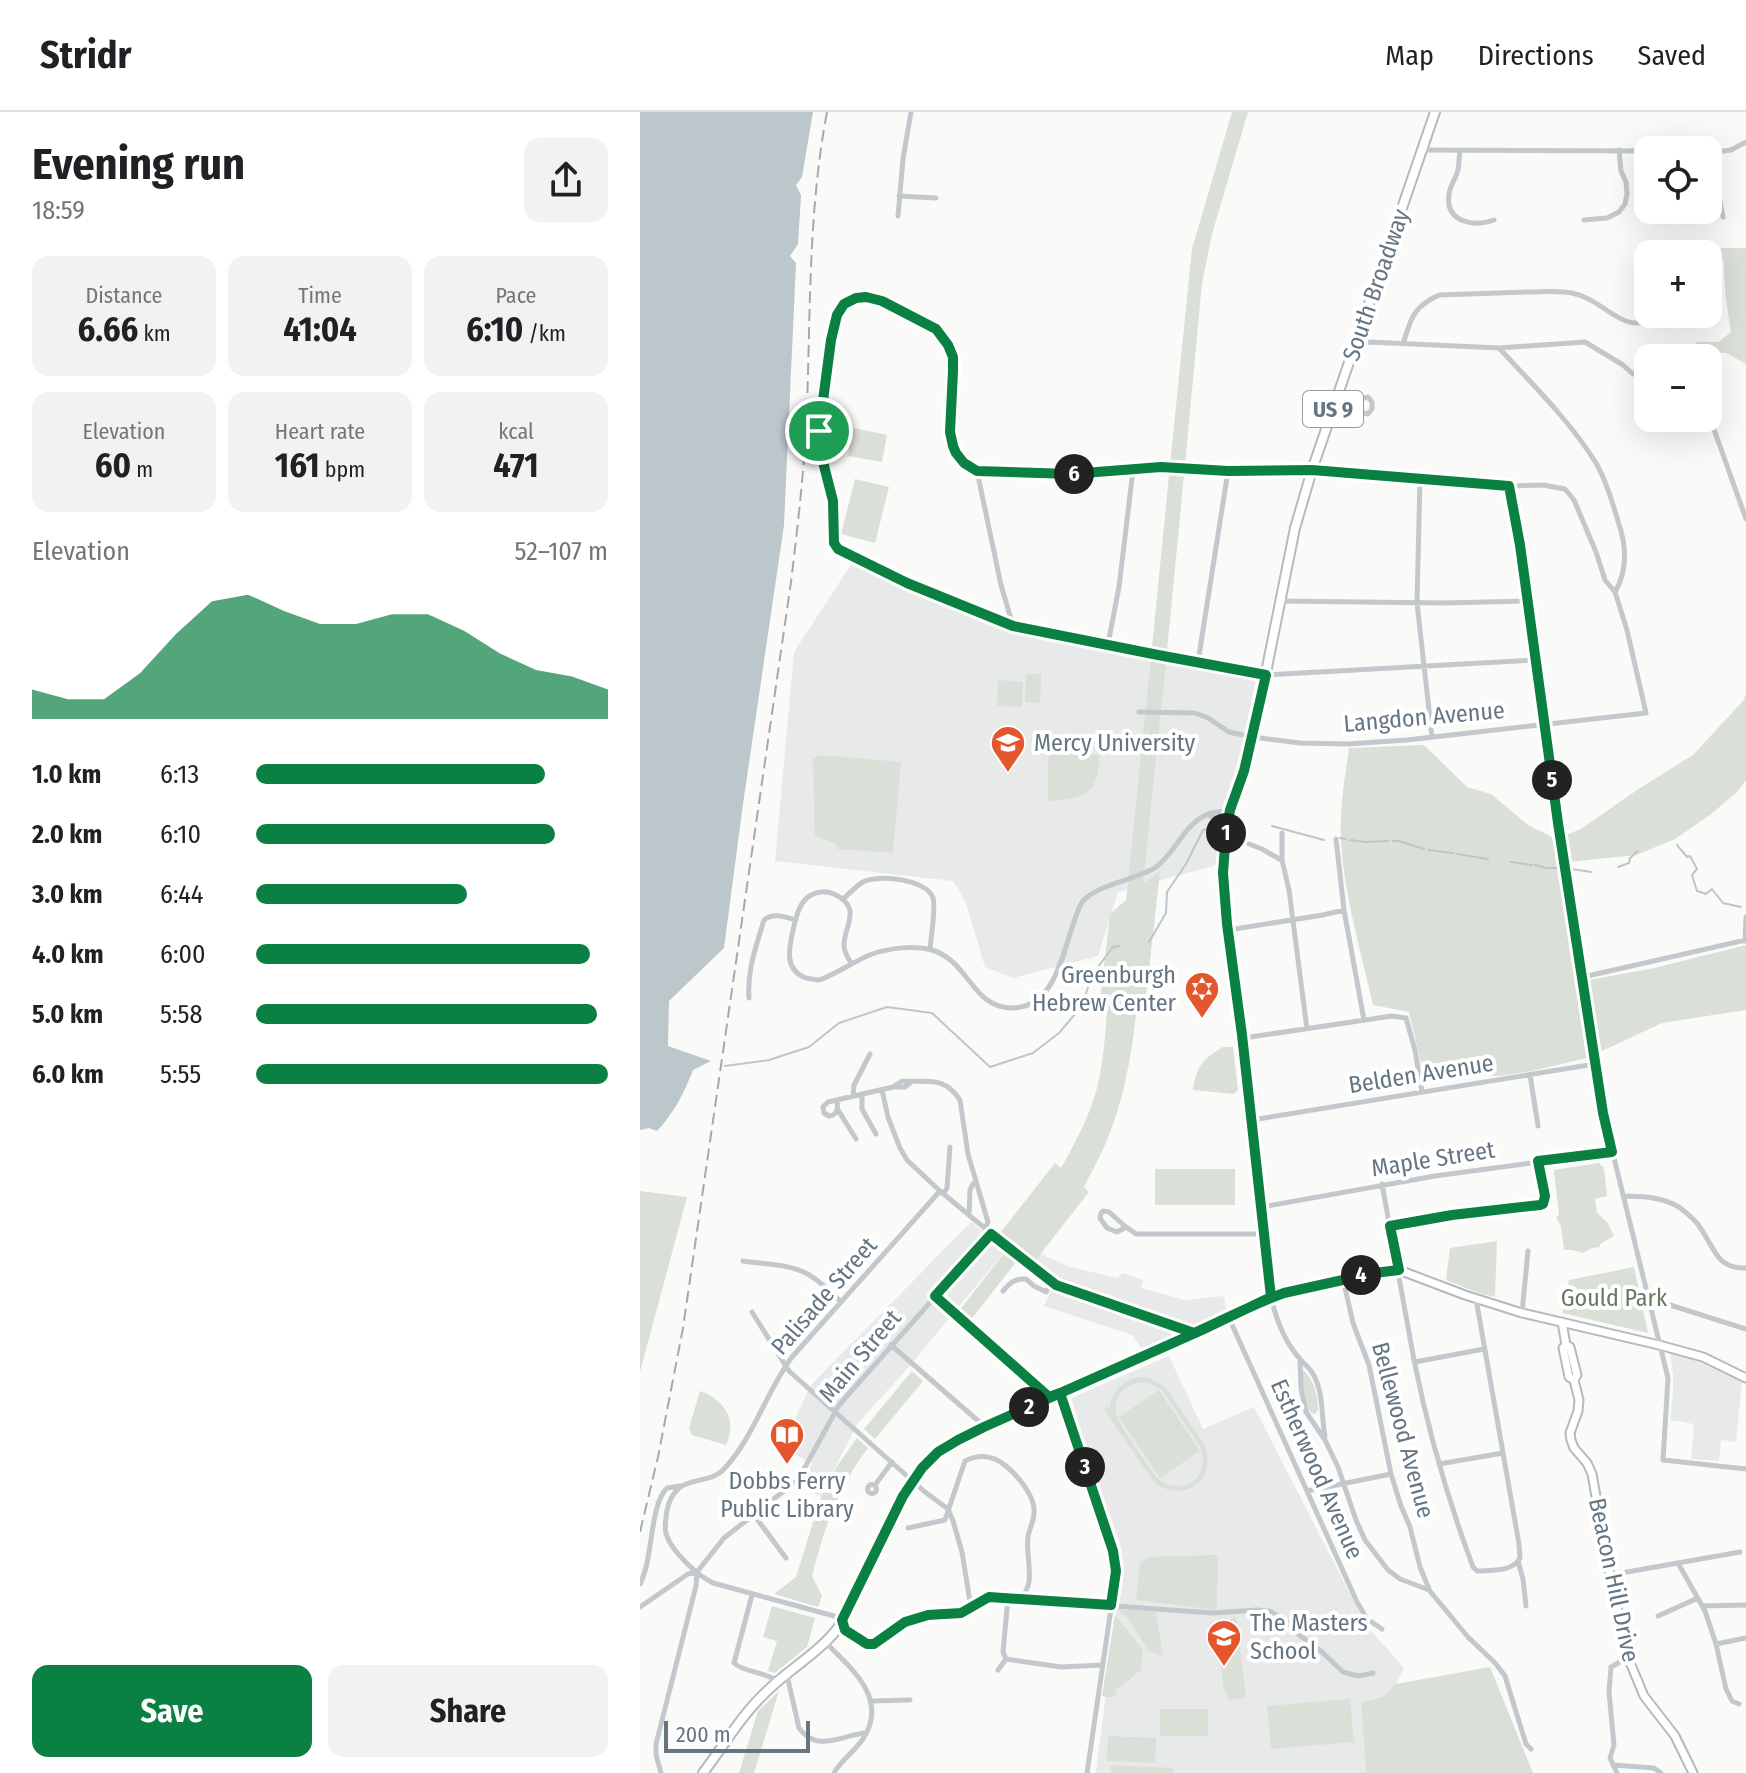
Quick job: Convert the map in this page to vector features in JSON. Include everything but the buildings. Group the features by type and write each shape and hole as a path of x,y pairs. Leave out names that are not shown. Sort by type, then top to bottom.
{"main road":[{"name":"South Broadway","path":"1253,737 1295,528 1435,112"},
{"name":"US 9","path":"1253,737 1229,814 1223,894 1243,1038 1271,1297"},
{"path":"703,1773 752,1706 777,1681 826,1643 842,1620 913,1480 938,1452 984,1427 1271,1297 1343,1279 1399,1270 1522,1313 1703,1357 1746,1378"},
{"name":"Beacon Hill Drive","path":"1562,1322 1569,1377 1574,1380 1579,1400 1571,1440 1592,1474 1629,1660 1644,1696 1675,1736 1693,1773"}],"street":[{"path":"898,216 911,112"},
{"path":"1722,151 1746,142"},
{"path":"1422,150 1634,151"},
{"path":"1584,220 1607,218 1619,212 1625,204 1626,182 1621,171 1619,150"},
{"path":"1460,151 1457,172 1449,192 1449,205 1455,216 1465,222 1480,225 1494,220"},
{"path":"899,196 936,198"},
{"path":"1722,212 1723,217"},
{"path":"1403,344 1415,311 1439,295 1572,293 1598,303 1620,319 1634,323"},
{"path":"1499,348 1561,416 1597,464 1622,533 1625,555 1623,578 1615,592 1605,580 1574,500 1565,489 1312,470 1228,471 1161,467 1071,474 977,471 964,463 953,446 950,432 953,357 948,345 936,329 882,301 866,297 844,304 837,315 819,431 822,458 833,501 836,547 907,583 1013,626 1266,675 1534,660"},
{"path":"1356,343 1499,348 1585,342 1634,374"},
{"path":"1337,397 1356,402"},
{"path":"1715,432 1746,519"},
{"path":"1108,644 1119,587 1133,470"},
{"path":"977,471 1001,585 1013,626"},
{"path":"1198,662 1228,471"},
{"path":"1420,479 1417,603 1432,737"},
{"path":"1509,486 1595,1064 1612,1152 1668,1385 1663,1460 1746,1469"},
{"name":"Langdon Avenue","path":"1139,712 1195,713 1229,732 1253,737 1300,743 1348,744 1646,713 1615,592"},
{"path":"1279,601 1526,601"},
{"path":"851,963 843,949 850,925 850,911 843,899 827,891 812,894 801,905 789,949 789,961 795,972 819,980 851,963 889,949 930,949 949,957 989,1003 1010,1008 1024,1007 1051,986 1072,923 1084,899 1156,867 1204,815 1229,814"},
{"path":"1282,833 1282,860 1289,890 1307,1029"},
{"path":"1336,839 1344,910 1364,1020"},
{"path":"1249,844 1282,860"},
{"path":"843,899 864,882 877,879 918,883 928,889 934,899 930,949"},
{"path":"1228,930 1344,910"},
{"path":"749,998 751,963 764,920 775,915 796,920"},
{"path":"1583,977 1745,941 1746,917"},
{"path":"1243,1038 1392,1016 1406,1018 1422,1092"},
{"path":"853,1096 854,1085 870,1054"},
{"name":"Belden Avenue","path":"1251,1120 1595,1064"},
{"path":"1530,1075 1538,1126"},
{"path":"838,1110 829,1116 823,1110 825,1104 926,1080 937,1082 959,1097 964,1135 988,1222 985,1229"},
{"path":"882,1090 902,1154 942,1193 1051,1283 1194,1333"},
{"path":"862,1094 862,1109 876,1134"},
{"path":"837,1101 838,1110 856,1139"},
{"path":"942,1193 947,1188 950,1147"},
{"name":"Maple Street","path":"1261,1207 1382,1184 1612,1152"},
{"path":"1390,1226 1543,1204 1545,1196 1538,1161"},
{"path":"969,1214 970,1190 976,1182"},
{"path":"1382,1184 1414,1362 1439,1464 1472,1565 1477,1571 1505,1569 1516,1565 1520,1558 1476,1299"},
{"name":"Palisade Street","path":"683,1485 724,1470 752,1428 785,1367 942,1193"},
{"path":"1623,1196 1644,1196 1677,1206 1701,1229 1718,1258 1727,1264 1746,1268"},
{"path":"1126,1227 1117,1232 1107,1228 1100,1218 1101,1213 1109,1212 1136,1234 1264,1234"},
{"name":"Main Street","path":"697,1572 724,1538 798,1480 835,1412 991,1234"},
{"path":"1522,1313 1528,1251"},
{"path":"743,1261 804,1272 841,1302"},
{"path":"1003,1291 1019,1279 1026,1279 1046,1292 1051,1283"},
{"name":"Bellewood Avenue","path":"1343,1279 1353,1323 1369,1365 1391,1474 1429,1590"},
{"path":"935,1296 1049,1397"},
{"path":"1271,1297 1282,1330 1317,1381 1322,1400 1325,1440"},
{"path":"1650,1304 1667,1304 1746,1329"},
{"path":"752,1312 785,1367 948,1509 962,1552 971,1608"},
{"name":"Estherwood Avenue","path":"1229,1318 1361,1609 1367,1619 1382,1629"},
{"path":"891,1345 984,1427"},
{"path":"1414,1362 1484,1349"},
{"path":"1300,1360 1304,1404 1345,1483 1359,1528 1388,1570 1400,1579 1429,1590 1468,1637 1496,1664 1505,1676 1526,1744 1531,1749"},
{"path":"1060,1393 1113,1551 1116,1571 1087,1773"},
{"path":"1439,1464 1503,1453"},
{"path":"908,1528 945,1520 967,1460 983,1456 999,1460 1021,1479 1034,1506 1028,1537 1029,1584 1023,1599"},
{"path":"875,1485 892,1462"},
{"path":"1307,1491 1391,1474"},
{"path":"683,1485 670,1499 665,1531 689,1566 704,1579 834,1616 842,1620 845,1630 867,1644 874,1644 905,1622 928,1615 961,1613 989,1597 1213,1613 1257,1610 1270,1611 1287,1622 1343,1672 1358,1676 1373,1673"},
{"path":"640,1584 648,1564 659,1498 667,1488 683,1485"},
{"path":"754,1515 786,1558"},
{"path":"1610,1575 1740,1552"},
{"path":"1518,1561 1526,1606"},
{"path":"1678,1563 1705,1611 1726,1689 1732,1701 1739,1704"},
{"path":"640,1607 688,1574 697,1572"},
{"path":"661,1773 656,1744 697,1572"},
{"path":"752,1595 734,1663 738,1667 770,1675 777,1681"},
{"path":"1006,1659 1003,1652 1008,1598"},
{"path":"1658,1616 1698,1598"},
{"path":"1702,1606 1746,1605"},
{"path":"1716,1644 1746,1638"},
{"path":"826,1643 863,1683 871,1701 866,1733 834,1773"},
{"path":"1006,1659 1061,1667 1103,1665"},
{"path":"998,1670 1006,1659"},
{"path":"1617,1773 1609,1755 1614,1745 1609,1692 1611,1667 1629,1660"},
{"path":"787,1674 799,1728 804,1734 828,1741 866,1733"},
{"path":"871,1701 910,1700"},
{"path":"1612,1765 1654,1768 1661,1773"}],"shaded area":[{"path":"640,112 813,112 802,177 796,185 801,195 798,244 790,256 796,263 784,525 724,948 669,1001 668,1046 711,1061 693,1070 678,1102 657,1131 649,1128 640,1130"},
{"name":"Mercy University","path":"854,560 984,618 1024,631 1256,680 1228,794 1217,865 1118,892 1098,956 1013,978 985,967 966,903 953,881 775,861 794,652"},
{"path":"971,1222 1006,1250 857,1424 821,1496 801,1488 812,1463 781,1448 811,1385"},
{"path":"1037,1252 1070,1267 1118,1278 1122,1273 1143,1280 1141,1288 1185,1300 1224,1296 1227,1314 1142,1349 1132,1335 1044,1306 1052,1288 1026,1268"},
{"path":"1670,1354 1695,1360 1742,1382 1736,1442 1721,1440 1719,1461 1691,1459 1694,1424 1670,1420 1673,1374"},
{"name":"The Masters School","path":"1169,1356 1203,1429 1254,1407 1366,1625 1404,1668 1396,1684 1382,1697 1361,1702 1366,1773 1096,1773 1123,1567 1120,1543 1071,1398"}],"green space":[{"path":"1232,112 1248,112 1212,234 1202,283 1185,465 1170,465 1192,249"},
{"path":"1722,248 1746,248 1746,364 1722,353 1722,344 1695,344 1718,342 1731,332"},
{"path":"853,428 887,435 882,462 848,456"},
{"path":"1169,475 1184,475 1167,651 1152,648"},
{"path":"855,479 889,487 875,543 841,534"},
{"path":"1151,659 1166,662 1143,884 1160,871 1145,1006 1137,1006 1122,1095 1104,1147 1084,1187 1089,1192 1035,1261 1000,1233 1055,1163 1061,1168 1096,1092 1103,1058 1108,1002 1100,1001 1110,914 1126,900"},
{"path":"1026,674 1041,674 1040,703 1025,702"},
{"path":"998,680 1023,682 1022,707 997,706"},
{"path":"1746,694 1746,780 1737,792 1675,839 1636,855 1558,863 1578,982 1650,969 1746,945 1746,1010 1662,1023 1587,1058 1532,1071 1499,1076 1424,1076 1409,1012 1373,1005 1356,935 1341,839 1342,799 1349,748 1424,745 1467,787 1491,794 1528,825 1556,839 1581,829 1693,755"},
{"path":"1052,753 1100,755 1092,787 1080,796 1048,801 1048,757"},
{"path":"819,755 901,762 893,853 837,849 837,844 815,836 813,759"},
{"path":"1223,1047 1233,1047 1238,1090 1234,1094 1193,1090 1202,1064"},
{"path":"1599,1163 1604,1168 1607,1196 1595,1199 1597,1213 1607,1222 1614,1236 1600,1247 1583,1253 1564,1250 1561,1227 1556,1217 1559,1215 1554,1170"},
{"path":"1155,1169 1235,1169 1235,1205 1155,1205"},
{"path":"640,1191 687,1197 640,1372"},
{"path":"1497,1241 1495,1297 1446,1280 1450,1248"},
{"path":"1005,1252 1016,1262 970,1321 959,1311"},
{"name":"Gould Park","path":"1634,1267 1648,1333 1562,1313 1569,1280"},
{"path":"1303,1370 1316,1393 1318,1410 1315,1414 1308,1409"},
{"path":"912,1371 923,1381 875,1439 864,1429"},
{"path":"1150,1378 1165,1387 1204,1444 1206,1468 1202,1478 1186,1490 1164,1488 1153,1481 1104,1409 1110,1408 1119,1387 1133,1379","holes":["1140,1382 1162,1390 1200,1446 1202,1467 1198,1475 1184,1485 1175,1486 1156,1477 1116,1413 1116,1402 1125,1389"]},
{"path":"1159,1390 1200,1451 1160,1478 1119,1417"},
{"path":"700,1391 716,1399 726,1412 730,1427 726,1445 692,1435 689,1428"},
{"path":"857,1438 868,1448 840,1493 822,1542 812,1576 822,1596 818,1607 774,1594 796,1577 821,1497 837,1466"},
{"path":"1217,1555 1216,1610 1136,1600 1140,1563 1149,1557"},
{"path":"772,1606 815,1618 807,1647 775,1673 768,1671 777,1641 763,1637"},
{"path":"1117,1609 1156,1612 1163,1656 1149,1651 1128,1619"},
{"path":"1115,1615 1143,1653 1140,1672 1136,1672 1115,1691 1117,1695 1108,1697 1102,1696"},
{"path":"1236,1617 1246,1697 1228,1701 1216,1624"},
{"path":"1490,1667 1533,1773 1366,1773 1361,1702 1382,1697 1396,1684"},
{"path":"779,1691 754,1773 739,1773 758,1711"},
{"path":"1350,1699 1354,1742 1271,1749 1267,1706"},
{"path":"1160,1709 1208,1709 1208,1736 1160,1736"},
{"path":"1108,1736 1156,1738 1155,1763 1107,1761"},
{"path":"1111,1765 1173,1768 1174,1773 1111,1773"}],"waterway":[{"path":"1149,942 1166,913 1167,892 1203,830 1218,826"},
{"path":"1272,826 1324,840"},
{"path":"1340,838 1346,839"},
{"path":"1350,840 1388,841"},
{"path":"1393,841 1424,849"},
{"path":"1677,845 1687,857 1690,856 1697,869 1692,875 1697,891 1706,894 1712,889 1723,903 1741,907"},
{"path":"1428,850 1453,853"},
{"path":"1618,867 1629,863 1638,851"},
{"path":"1457,854 1488,859"},
{"path":"1511,862 1532,865"},
{"path":"1535,865 1557,868"},
{"path":"1572,869 1591,872"},
{"path":"725,1066 769,1060 809,1047 839,1023 887,1007 932,1013 990,1067 1033,1053 1059,1033 1082,1006 1092,975 1113,947 1119,946"}],"railway":[{"path":"640,1532 683,1328 791,582 806,430 816,191 827,112"}],"place":[{"name":"Mercy University","path":"1008,774"},
{"name":"Greenburgh Hebrew Center","path":"1202,1020"},
{"name":"Dobbs Ferry Public Library","path":"787,1466"},
{"name":"The Masters School","path":"1224,1668"}],"route":[{"path":"819,431 833,501 834,543 838,549 907,583 1013,626 1266,675 1244,771 1230,810 1223,894 1271,1297 1225,1320 1049,1397 984,1427 938,1452 922,1468 903,1496 842,1620 845,1630 867,1644 874,1644 905,1622 928,1615 961,1613 989,1597 1111,1605 1116,1571 1113,1551 1060,1393 1049,1397 935,1296 991,1234 1051,1283 1194,1333 1271,1297 1284,1293 1399,1270 1390,1226 1540,1205 1545,1201 1545,1196 1538,1161 1612,1152 1595,1064 1509,486 1312,470 1228,471 1161,467 1071,474 977,471 964,463 953,446 950,432 953,357 945,340 936,329 882,301 866,297 849,300 834,322 819,431"}]}
